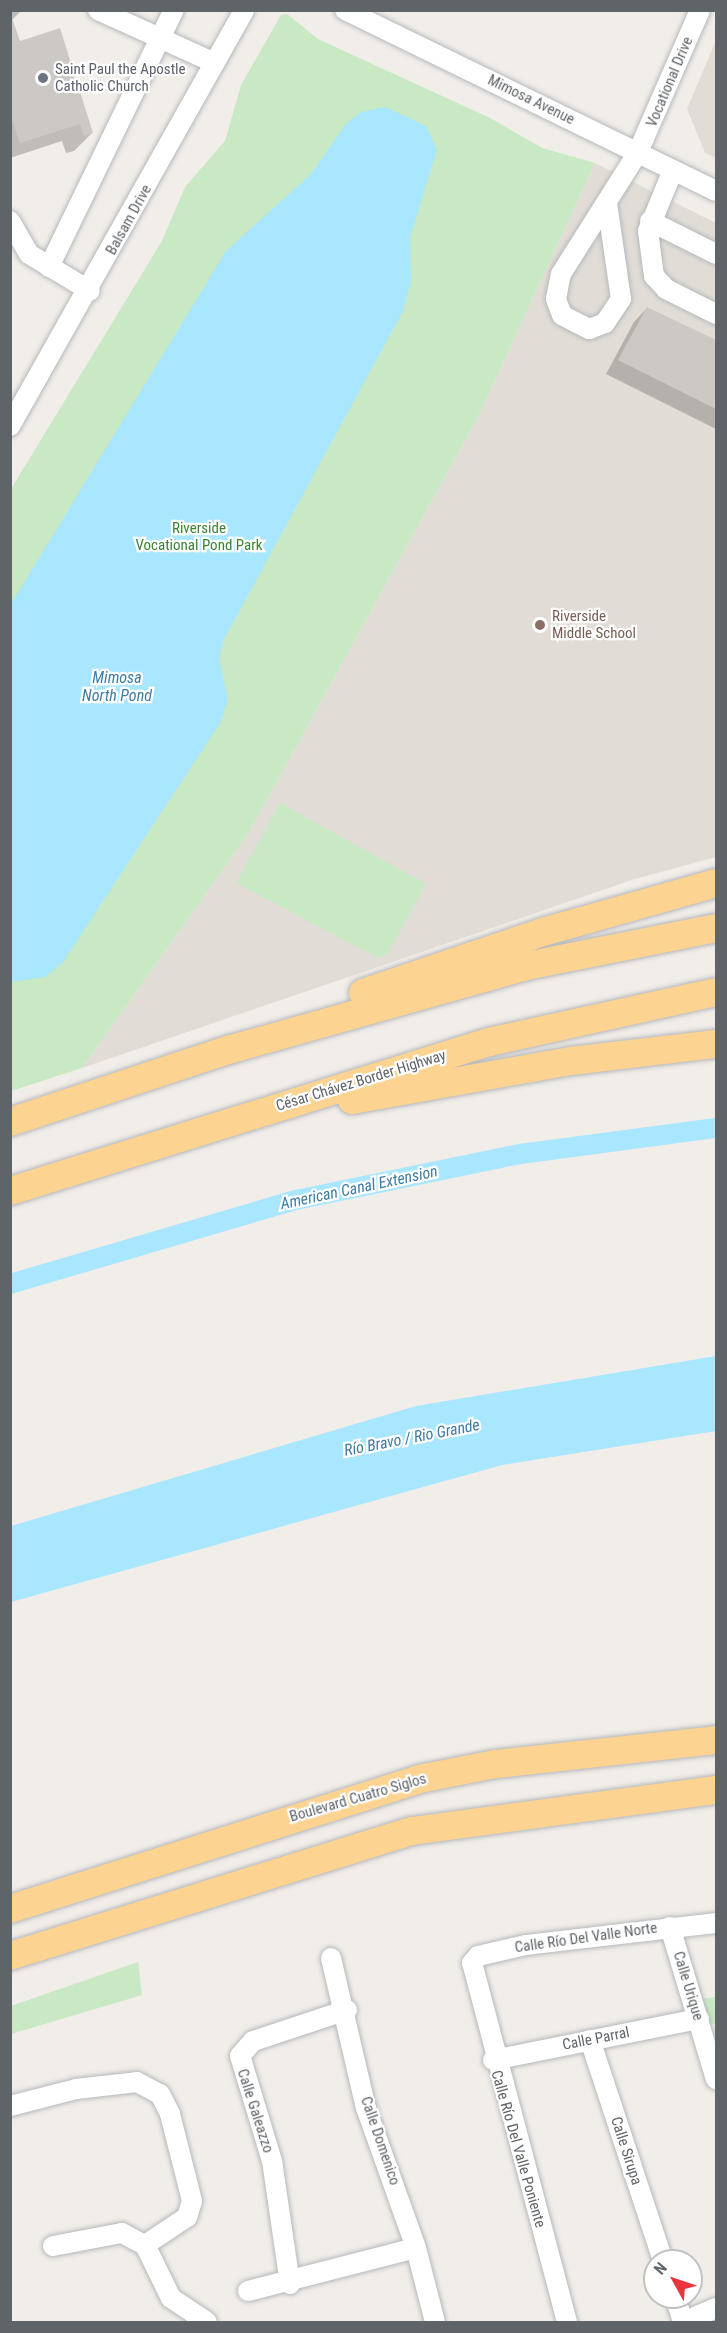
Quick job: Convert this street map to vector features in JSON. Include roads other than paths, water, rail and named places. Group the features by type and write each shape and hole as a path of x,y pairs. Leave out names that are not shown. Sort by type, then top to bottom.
{"highway":[{"path":"228,1050 335,1002 543,932 717,883"},
{"path":"10,1122 228,1050 531,965 717,928"},
{"name":"César Chávez Border Highway","path":"10,1191 489,1042 717,992"},
{"path":"215,1126 571,1061 717,1044"},
{"name":"Boulevard Cuatro Siglos","path":"10,1909 419,1779 496,1764 717,1740"},
{"path":"10,1956 412,1831 717,1790"}],"street":[{"path":"98,10 161,36 215,63"},
{"path":"49,267 174,10"},
{"name":"Balsam Drive","path":"10,426 90,291 244,10"},
{"name":"Mimosa Avenue","path":"345,10 717,191"},
{"name":"Vocational Drive","path":"607,202 621,299 605,323 589,329 562,315 556,299 561,274 586,228 607,202 638,152 700,10"},
{"path":"673,170 650,221 658,284 717,314"},
{"path":"10,221 24,248 49,267 90,291"},
{"path":"650,221 717,254"},
{"name":"Calle Río Del Valle Norte","path":"472,1976 474,1959 495,1950 717,1923"},
{"name":"Calle Urique","path":"670,1927 717,2079"},
{"name":"Calle Domenico","path":"331,1958 346,2010 366,2108 416,2248 435,2322"},
{"name":"Calle Río Del Valle Poniente","path":"472,1976 493,2060 567,2322"},
{"name":"Calle Galeazzo","path":"290,2283 272,2161 240,2056 253,2041 346,2010"},
{"name":"Calle Parral","path":"493,2060 699,2019"},
{"name":"Calle Sirupa","path":"590,2040 659,2249"},
{"path":"10,2106 76,2089 137,2082 160,2094 170,2114 192,2201 188,2217 145,2246"},
{"path":"53,2246 122,2233 145,2246 171,2298 207,2322"},
{"path":"248,2291 290,2283 416,2248"},
{"path":"683,2322 717,2308"}],"water":[{"name":"Mimosa North Pond","path":"385,107 426,126 437,150 410,237 411,280 403,311 223,641 219,659 228,699 220,723 63,962 45,977 11,982 11,604 226,251 311,174 345,125 361,112"},
{"name":"Río Bravo / Rio Grande","path":"716,1356 716,1431 502,1465 11,1602 11,1526 416,1406"}],"waterway":[{"name":"American Canal Extension","path":"10,1284 296,1200 520,1154 716,1128"}],"place":[{"name":"Saint Paul the Apostle Catholic Church","path":"43,78"},
{"name":"Riverside Middle School","path":"540,625"}],"park label":[{"name":"Riverside Vocational Pond Park","path":"199,536"}]}
